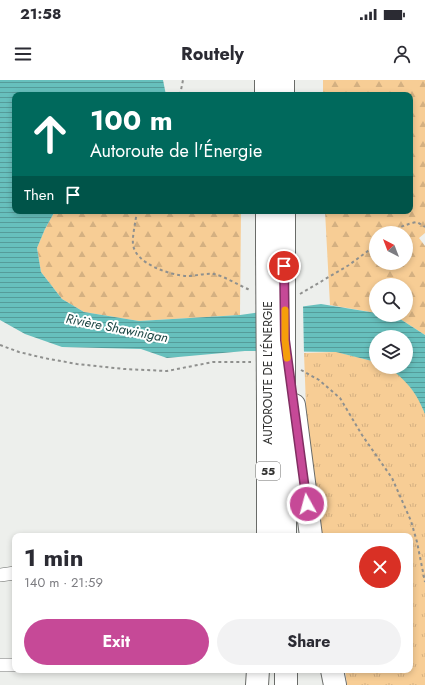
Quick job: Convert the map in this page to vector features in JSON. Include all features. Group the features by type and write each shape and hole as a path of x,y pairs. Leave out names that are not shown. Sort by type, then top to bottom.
{"highway":[{"path":"266,80 266,92"},
{"path":"283,80 283,92"},
{"name":"AUTOROUTE DE L'ÉNERGIE","path":"268,214 276,252 285,340 282,405 268,533"},
{"name":"AUTOROUTE DE L'ÉNERGIE","path":"283,214 276,252 285,533"},
{"path":"282,405 310,533"},
{"path":"257,685 258,673"},
{"path":"268,673 269,685"},
{"path":"286,673 286,685"},
{"path":"333,673 335,685"}],"street":[{"path":"0,575 12,573"},
{"path":"0,666 12,665"}],"path":[{"path":"181,92 183,80"},
{"path":"137,214 132,244 137,256 160,270 175,275 189,276 204,273 216,275 252,291"},
{"path":"404,226 417,222 425,227"},
{"path":"296,295 349,265 369,250"}],"green space":[{"path":"323,80 425,80 425,233 419,238 425,246 425,335 405,322 413,322 413,278 369,278 369,312 330,305 325,214 413,214 413,92 323,92"},
{"path":"53,214 241,214 240,315 139,321 84,312 62,299 41,272 37,248"},
{"path":"337,352 369,360 369,374 398,374 406,381 419,399 425,414 425,685 347,685 345,673 413,673 413,533 321,533 308,459 304,353"}],"water":[{"name":"Rivière Shawinigan","path":"0,80 163,80 165,92 12,92 12,214 53,214 37,248 41,272 62,299 84,312 139,321 240,315 321,304 369,312 369,322 405,322 425,335 425,414 414,393 397,374 413,374 413,330 369,330 369,360 336,352 245,351 167,358 141,349 62,347 25,334 0,320"}],"pier":[{"path":"303,304 304,355 257,354 256,311"}],"slow traffic":[{"path":"285,310 285,340 287,358"}],"route":[{"path":"284,266 285,340 307,504"}]}
